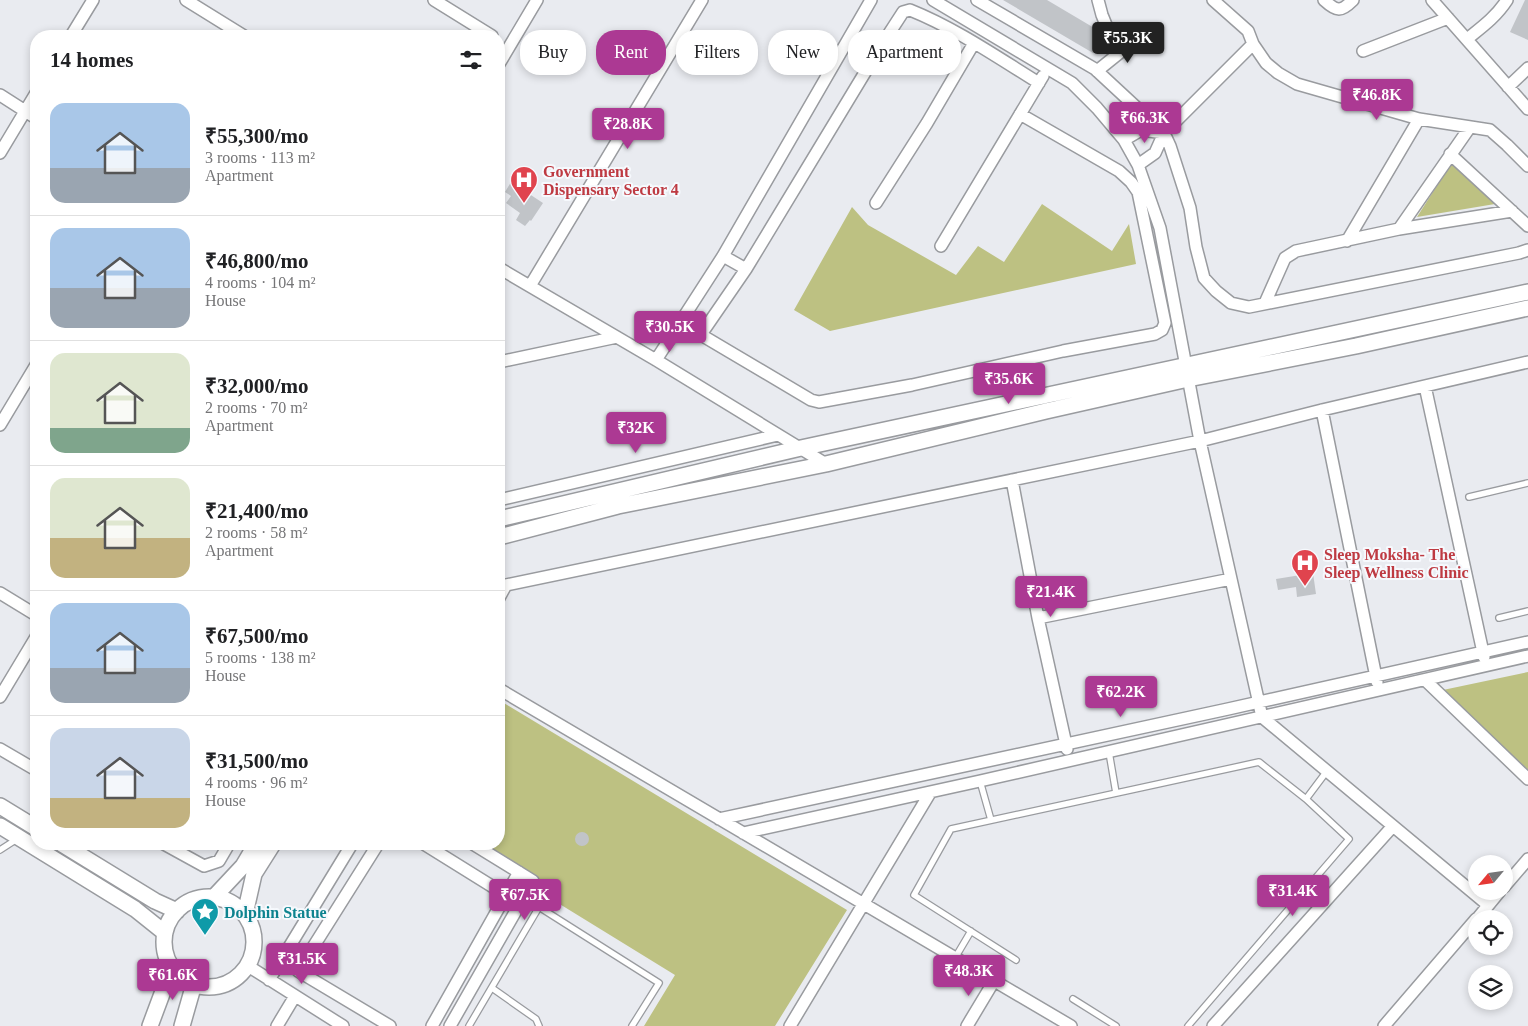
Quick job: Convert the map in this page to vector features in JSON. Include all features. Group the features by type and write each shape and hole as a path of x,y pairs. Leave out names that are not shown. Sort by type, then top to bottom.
{"street":[{"path":"75,30 93,0"},
{"path":"186,0 234,30"},
{"path":"434,0 482,30"},
{"path":"505,54 537,0"},
{"path":"530,286 702,0"},
{"path":"656,360 723,256 871,0"},
{"path":"933,0 1072,83 1097,108 1124,140 1138,165 1160,228 1200,441 1262,717 1488,906"},
{"path":"978,0 1097,71 1164,133 1190,208 1196,247 1204,278 1231,303 1248,307 1528,250"},
{"path":"1098,0 1118,54"},
{"path":"1213,0 1248,31 1253,44 1266,63 1278,73 1297,84 1419,119 1490,130 1528,166"},
{"path":"1324,0 1341,10 1345,9 1353,0"},
{"path":"1432,0 1528,109"},
{"path":"1466,40 1490,21 1507,0"},
{"path":"1020,114 1119,171 1131,182 1138,192 1164,323 1162,330 1155,334 1063,351 912,385 819,402 811,400 703,336 702,333 746,269 881,46 904,12 910,10 925,16 974,43 1039,83"},
{"path":"1363,51 1448,18"},
{"path":"1097,71 1128,46 1147,37"},
{"path":"876,203 927,123 974,43"},
{"path":"1138,165 1155,153 1164,133 1253,44"},
{"path":"505,45 509,47"},
{"path":"940,246 1048,68"},
{"path":"1508,87 1528,68"},
{"path":"0,96 30,114"},
{"path":"0,152 30,103"},
{"path":"1347,241 1419,119"},
{"path":"1399,229 1470,127"},
{"path":"1124,140 1142,130 1164,133"},
{"path":"1450,154 1528,226"},
{"path":"1264,303 1285,258 1296,251 1399,229 1512,211"},
{"path":"723,256 746,269"},
{"path":"505,271 656,360 826,464"},
{"path":"505,518 801,448 1187,372 1528,292"},
{"path":"505,535 618,506 826,464 1046,411 1187,372 1356,346 1528,308"},
{"path":"505,361 617,337"},
{"path":"505,587 506,585 1200,441 1322,410 1528,362"},
{"path":"0,425 30,375"},
{"path":"1425,386 1486,666"},
{"path":"1322,410 1379,691"},
{"path":"505,499 778,435"},
{"path":"1012,480 1038,618 1070,760"},
{"path":"1038,618 1231,579"},
{"path":"0,593 30,611"},
{"path":"719,819 1528,642"},
{"path":"0,697 30,647"},
{"path":"743,833 930,793 1528,656"},
{"path":"1425,680 1528,779"},
{"path":"505,693 1071,1026"},
{"path":"0,749 30,766"},
{"path":"790,1026 930,793"},
{"path":"0,806 30,824"},
{"path":"0,826 30,845"},
{"path":"1213,1026 1393,826"},
{"path":"39,850 135,909 165,933"},
{"path":"72,850 155,902 177,911"},
{"path":"175,850 204,866 219,861 225,850"},
{"path":"214,897 243,866 252,850"},
{"path":"245,914 254,874 269,850"},
{"path":"269,980 348,850"},
{"path":"374,850 298,971 390,1026"},
{"path":"434,850 506,895"},
{"path":"450,1026 533,881 483,850"},
{"path":"1513,876 1528,859"},
{"path":"432,1026 519,872"},
{"path":"214,897 226,900 245,914 252,926 253,954 248,966 235,979 218,986 206,987 194,984 178,974 172,967 166,951 165,933 177,911 188,902 200,898 214,897"},
{"path":"1484,910 1493,900"},
{"path":"1384,1026 1468,928"},
{"path":"248,966 343,1026"},
{"path":"150,1026 172,967"},
{"path":"967,1026 994,981"},
{"path":"182,1026 194,984"},
{"path":"277,1026 295,996"}],"lane":[{"path":"1469,497 1528,483"},
{"path":"1499,618 1528,611"},
{"path":"1109,752 1116,793"},
{"path":"1016,960 914,895 951,829 1259,762 1306,799 1349,839 1188,1026"},
{"path":"1306,799 1327,771"},
{"path":"980,781 991,820"},
{"path":"0,850 19,838"},
{"path":"469,1026 539,907 659,983 632,1026"},
{"path":"954,958 971,931"},
{"path":"492,988 536,1019 540,1026"},
{"path":"1073,999 1116,1026"}],"green space":[{"path":"1452,162 1495,204 1417,217"},
{"path":"1042,204 1112,251 1129,224 1136,264 830,331 794,310 852,207 868,225 956,275 978,246 1004,262"},
{"path":"1528,672 1528,770 1443,690"},
{"path":"505,704 847,910 775,1026 644,1026 675,975 472,850 505,850"}],"building":[{"path":"1003,0 1047,0 1101,32 1103,36 1093,53"},
{"path":"1525,0 1528,0 1528,40 1510,32"},
{"path":"511,182 543,203 531,221 525,226 516,220 520,213 506,203 511,196 505,192"},
{"path":"1313,573 1316,594 1297,597 1296,587 1278,590 1276,579"},
{"path":"582,832 587,834 589,839 587,844 582,846 577,844 575,839 577,834"}],"place":[{"name":"Government Dispensary Sector 4","path":"524,204"},
{"name":"Sleep Moksha- The Sleep Wellness Clinic","path":"1305,587"},
{"name":"Dolphin Statue","path":"205,936"}]}
